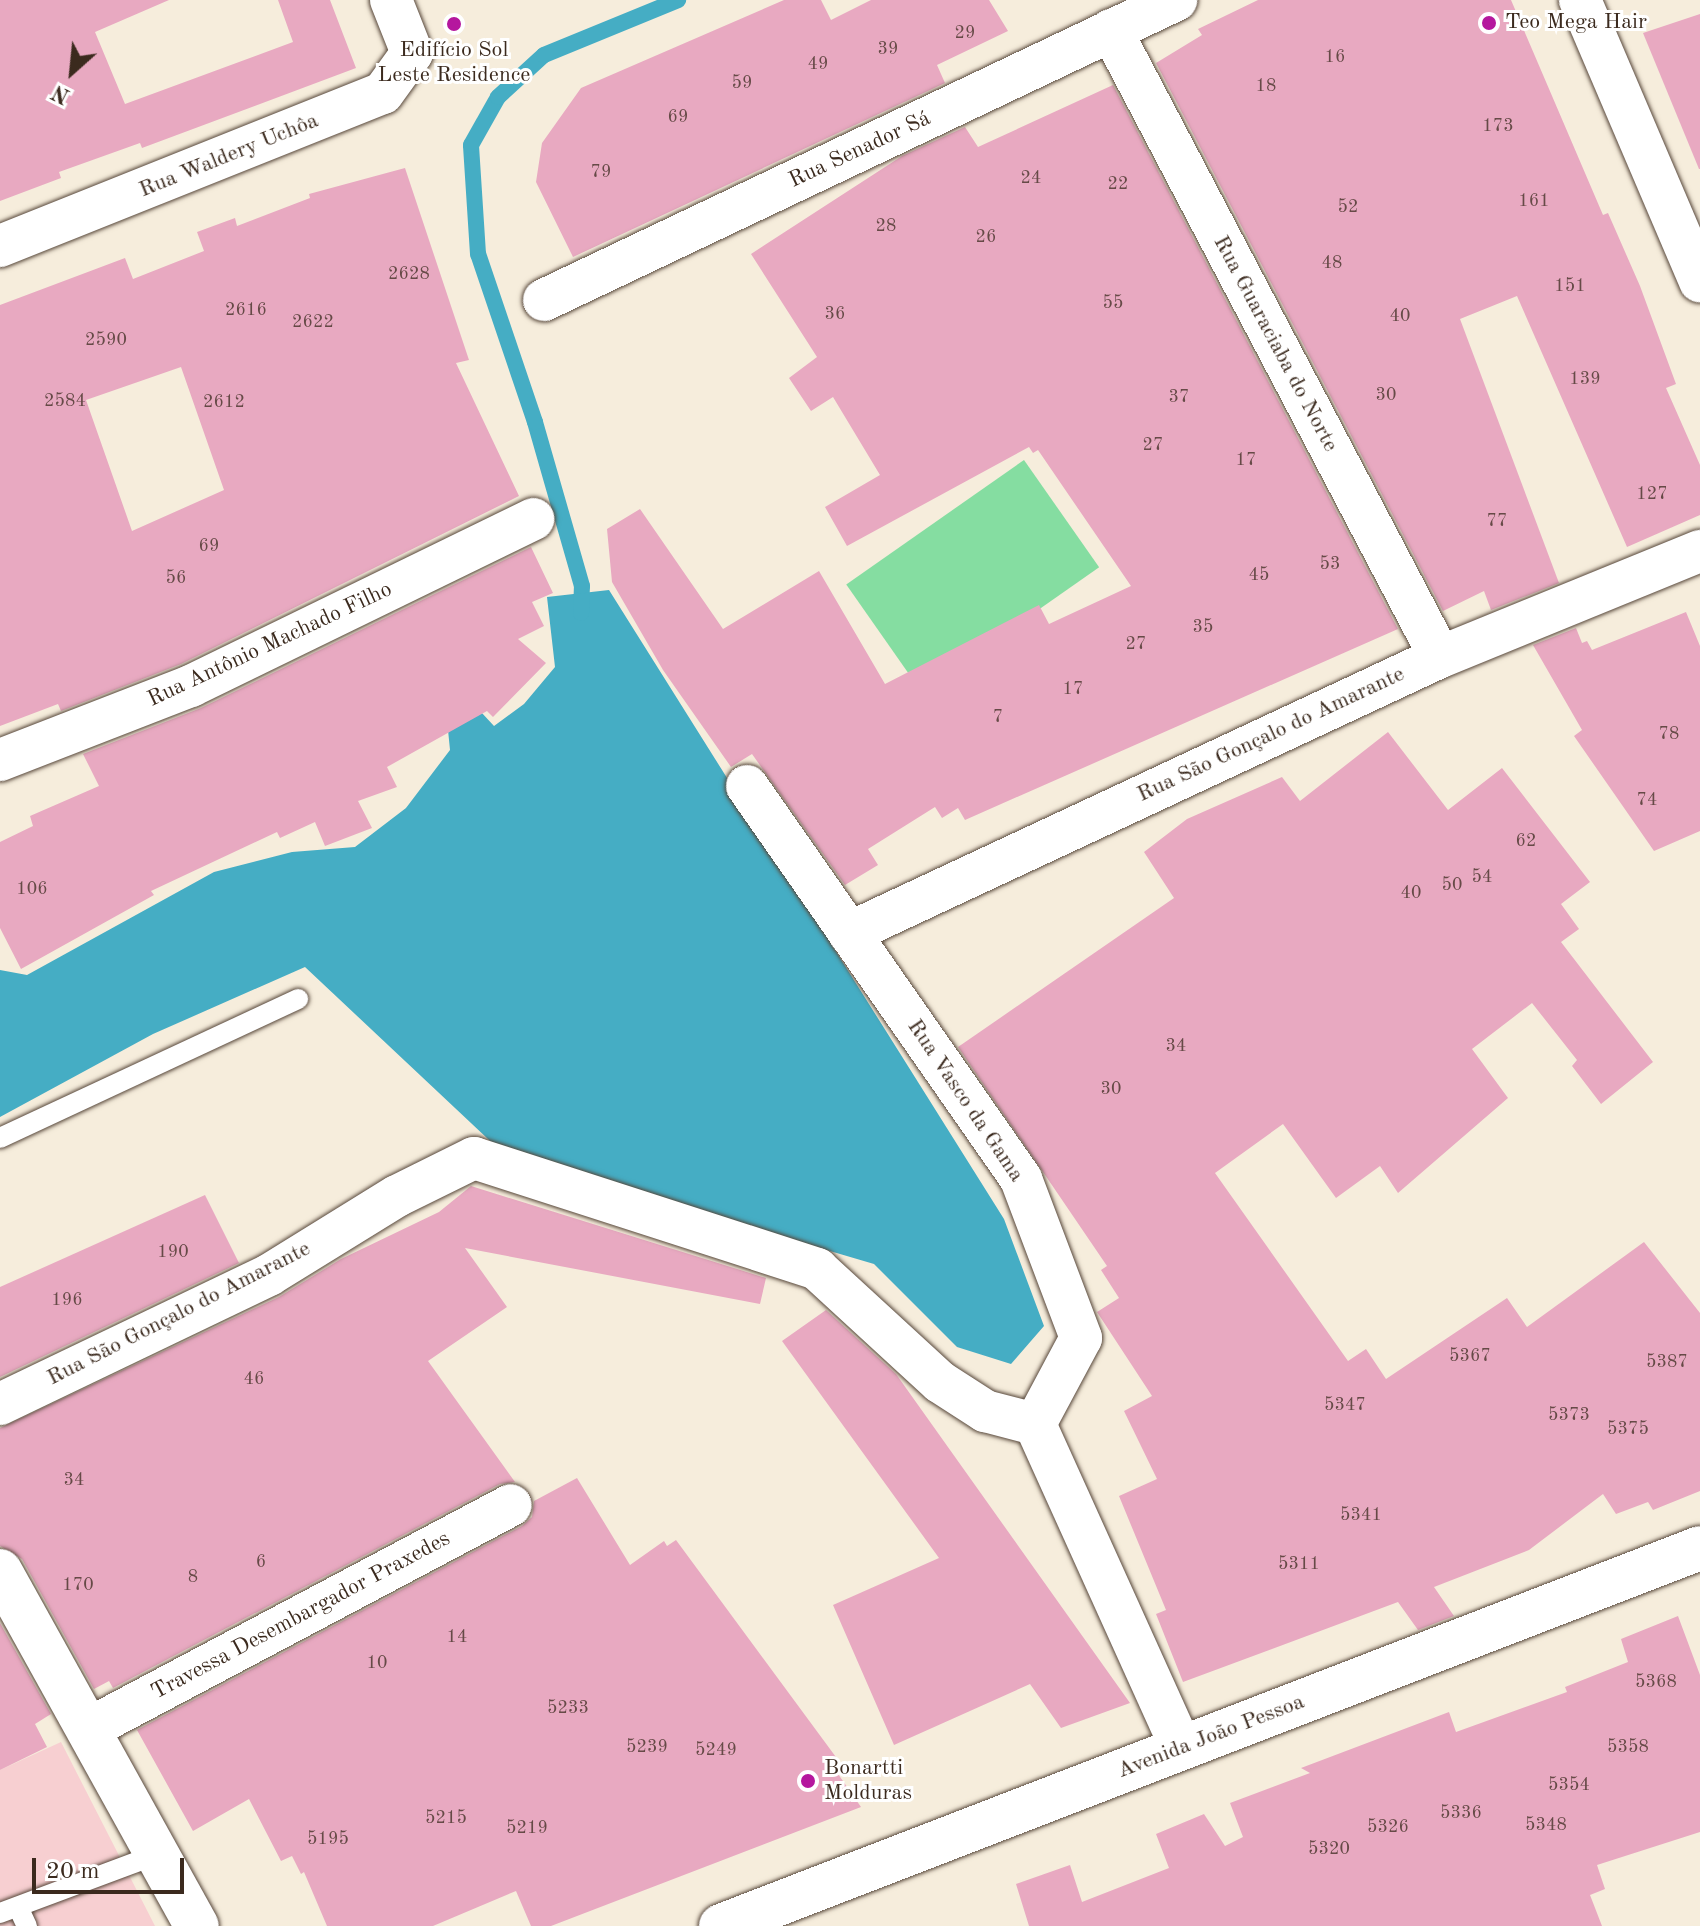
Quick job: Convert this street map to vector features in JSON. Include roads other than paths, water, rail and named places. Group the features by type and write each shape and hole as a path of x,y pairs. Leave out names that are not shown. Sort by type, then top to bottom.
{"main road":[{"name":"Avenida João Pessoa","path":"721,1926 1700,1548"},
{"path":"0,1571 90,1728 197,1926"}],"street":[{"name":"Rua Senador Sá","path":"544,300 1176,0"},
{"path":"1580,0 1700,282"},
{"name":"Rua Waldery Uchôa","path":"0,246 383,93 412,53 396,13"},
{"name":"Rua Guaraciaba do Norte","path":"1111,30 1440,657"},
{"name":"Rua Antônio Machado Filho","path":"0,760 191,686 534,519"},
{"name":"Rua São Gonçalo do Amarante","path":"849,933 1440,657 1700,551"},
{"name":"Rua Vasco da Gama","path":"747,786 1021,1179 1081,1338 1035,1424"},
{"name":"Rua São Gonçalo do Amarante","path":"0,1404 269,1275 397,1196 474,1158 771,1251 817,1269 940,1382 985,1411 1035,1424"},
{"path":"1035,1424 1181,1748"},
{"name":"Travessa Desembargador Praxedes","path":"90,1728 511,1505"}],"lane":[{"path":"0,1138 298,999"},
{"path":"27,1926 9,1910 158,1854"}],"water":[{"path":"609,590 1004,1219 1044,1326 1011,1364 957,1347 874,1264 505,1155 305,967 153,1034 0,1117 0,970 27,975 214,872 292,852 355,847 406,808 450,750 446,710 468,698 494,726 524,704 555,667 547,597"}],"waterway":[{"path":"581,613 582,586 535,422 478,254 471,145 498,97 544,55 678,0"}],"place":[{"name":"Teo Mega Hair","path":"1489,23"},
{"name":"Edifício Sol Leste Residence","path":"454,24"},
{"name":"Bonartti Molduras","path":"808,1781"}]}
